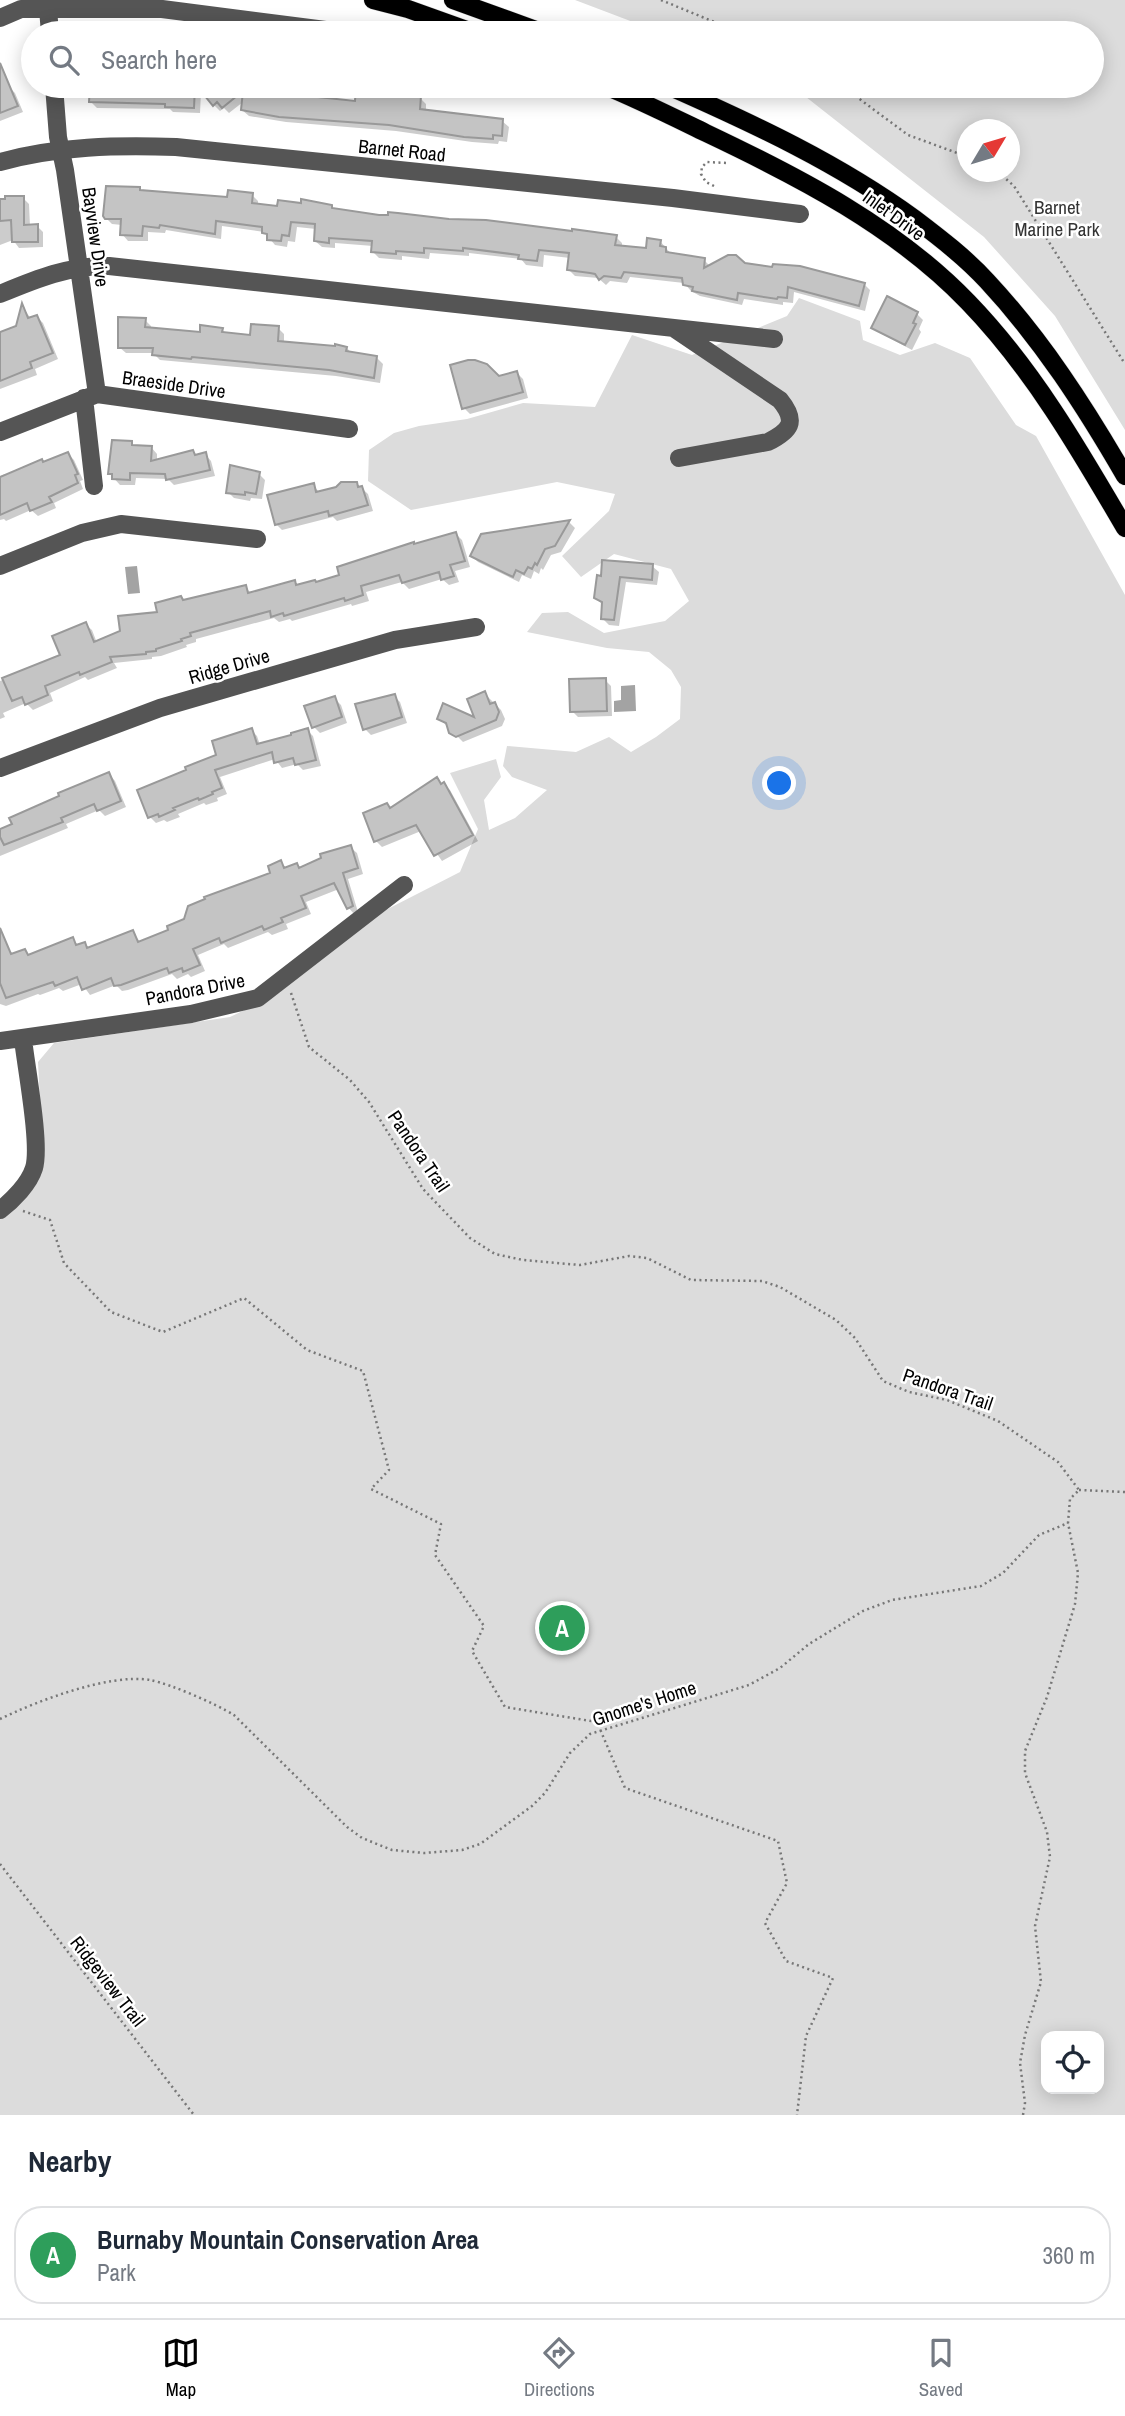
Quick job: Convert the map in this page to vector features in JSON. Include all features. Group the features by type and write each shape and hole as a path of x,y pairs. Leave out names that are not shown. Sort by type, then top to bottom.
{"main road":[{"path":"373,0 442,21"},
{"path":"453,0 511,21"},
{"name":"Inlet Drive","path":"630,98 747,153 859,214 923,262 967,301 1035,383 1088,464 1125,528"},
{"name":"Inlet Drive","path":"695,98 765,129 825,161 875,190 943,240 986,279 1025,324 1060,371 1125,476"}],"street":[{"path":"0,18 22,9 162,9 256,21"},
{"path":"48,9 49,21"},
{"name":"Bayview Drive","path":"55,98 58,137 79,267 90,396 94,486"},
{"name":"Barnet Road","path":"0,162 61,149 133,145 176,147 673,198 800,214"},
{"path":"0,293 44,276 79,267 109,266 774,339"},
{"path":"675,329 780,400 790,418 789,429 768,442 679,458"},
{"name":"Braeside Drive","path":"0,432 90,396 349,429"},
{"path":"0,566 82,533 121,524 257,539"},
{"name":"Ridge Drive","path":"0,768 160,708 395,640 476,627"},
{"name":"Pandora Drive","path":"0,1041 191,1014 258,998 404,886"},
{"path":"3,1207 23,1187 34,1167 35,1138 23,1039"}],"path":[{"path":"661,0 712,21"},
{"path":"858,98 908,135 957,154"},
{"path":"720,206 720,189 706,182 701,174 702,167 707,162 732,163 747,153"},
{"path":"1009,182 1125,364"},
{"name":"Pandora Trail","path":"285,976 309,1047 350,1080 369,1102 423,1189 470,1238 495,1254 523,1261 580,1265 629,1256 647,1258 691,1280 762,1281 780,1287 836,1320 855,1338 883,1381 909,1392 947,1400 998,1421 1058,1462 1079,1490"},
{"path":"3,1207 50,1220 64,1263 111,1312 163,1332 244,1298 307,1350 363,1371 389,1470 371,1489 441,1524 435,1555 484,1626 472,1651 505,1707 597,1722 625,1788 778,1841 787,1883 765,1923 786,1961 833,1978 806,2036 797,2115"},
{"path":"1023,2115 1025,2103 1020,2063 1025,2035 1041,1982 1035,1926 1050,1857 1047,1832 1025,1773 1025,1751 1047,1697 1075,1604 1078,1573 1068,1523 1070,1499 1079,1490 1125,1492"},
{"name":"Gnome's Home","path":"0,1719 37,1701 120,1679 151,1680 218,1705 234,1715 347,1827 362,1838 392,1850 424,1853 462,1850 480,1844 532,1806 545,1793 570,1753 590,1734 749,1685 780,1668 809,1644 863,1611 892,1600 981,1586 1003,1573 1039,1535 1068,1523"},
{"name":"Ridgeview Trail","path":"0,1864 194,2115"}],"green space":[{"name":"Barnet Marine Park","path":"575,0 1125,0 1125,430 1055,316 984,237 807,98 1104,98 1104,21 630,21"},
{"path":"799,298 860,321 863,340 900,355 935,343 970,358 1016,425 1036,436 1125,595 1125,2115 0,2115 0,1217 43,1160 38,1062 54,1043 230,1017 276,995 376,915 460,872 478,829 450,773 496,759 501,777 484,800 489,830 515,818 547,790 512,777 503,766 507,746 576,752 609,737 631,752 680,719 681,687 671,670 649,652 607,648 527,632 542,613 568,612 604,633 665,621 689,601 671,569 614,554 581,577 562,556 609,511 615,494 557,482 411,510 368,481 369,450 394,433 419,426 467,419 523,403 595,407 632,335 692,355 787,316"}],"shaded area":[{"path":"137,566 140,593 128,594 125,567"},
{"path":"635,685 636,711 614,712 614,701 621,700 621,686"}],"building":[{"path":"0,63 18,106 0,113"},
{"path":"89,98 194,98 194,108 165,107 165,104 89,102"},
{"path":"207,98 234,98 222,108 217,102 213,106"},
{"path":"242,98 327,98 355,101 355,98 421,98 420,109 503,119 502,136 493,135 493,139 464,137 389,125 279,117 241,110"},
{"path":"106,186 227,197 228,190 253,193 252,203 277,206 278,200 301,203 301,199 332,205 332,208 379,215 388,215 388,212 572,229 617,235 615,245 646,248 647,238 661,240 660,246 666,247 666,252 705,258 704,268 728,255 736,255 745,263 772,267 773,264 800,266 865,283 859,306 788,287 787,298 738,293 737,300 692,291 693,287 683,285 682,278 624,272 621,278 604,276 599,280 595,274 567,270 569,253 539,250 537,261 518,259 519,255 463,248 463,251 424,248 424,253 371,252 372,241 329,238 329,243 314,241 315,224 291,222 289,236 282,235 281,241 267,240 267,234 262,233 262,227 216,221 215,234 160,225 159,228 143,226 142,236 120,235 121,219 105,219 103,216"},
{"path":"5,196 24,196 24,225 38,224 38,242 12,242 11,220 0,221 0,199 5,199"},
{"path":"887,296 918,312 913,323 916,324 905,345 871,328"},
{"path":"22,303 28,318 37,315 53,353 30,362 32,368 0,381 0,332 16,326"},
{"path":"118,317 146,318 145,327 200,332 200,325 223,328 222,332 250,335 251,324 279,326 278,341 335,344 347,347 346,351 377,356 374,378 329,370 152,355 153,348 118,348"},
{"path":"468,360 487,364 499,376 517,371 523,392 462,409 450,365"},
{"path":"112,440 152,446 151,461 193,450 195,455 206,452 210,470 166,480 165,474 130,473 130,480 112,479 112,474 108,474"},
{"path":"68,452 78,474 75,475 78,483 49,497 52,502 30,511 27,503 0,515 0,477 42,459 43,462"},
{"path":"230,465 260,472 256,494 226,493"},
{"path":"341,482 357,482 358,487 362,486 368,505 329,516 328,511 275,525 267,495 314,483 316,492 336,487"},
{"path":"570,520 555,546 545,549 537,565 535,563 532,569 528,567 524,574 516,570 513,577 470,556 481,534"},
{"path":"456,532 465,561 450,565 454,576 441,580 439,572 402,583 399,575 361,586 363,595 345,601 344,598 284,616 283,613 271,617 270,611 190,633 191,636 181,639 182,641 146,654 110,657 112,662 45,686 48,695 25,705 22,697 12,701 2,678 60,655 52,636 86,622 94,642 120,631 118,616 157,612 155,603 181,596 183,600 246,585 248,593 295,580 296,585 315,580 316,582 339,575 337,567 414,542"},
{"path":"602,560 653,564 652,580 620,577 614,620 601,619 602,602 594,598 597,575 601,576"},
{"path":"606,678 607,711 570,712 569,679"},
{"path":"485,691 490,704 495,702 499,712 496,720 456,737 449,733 446,723 437,719 443,703 474,717 467,699"},
{"path":"395,694 402,717 363,730 355,704"},
{"path":"335,696 342,717 312,728 304,706"},
{"path":"252,728 257,744 308,728 316,760 295,765 293,758 274,763 272,752 215,770 222,788 199,800 198,798 173,808 175,810 159,817 158,814 148,818 137,790 216,755 212,741"},
{"path":"109,772 121,801 97,811 94,804 61,818 63,822 4,845 0,829 12,824 9,818 59,796 58,793"},
{"path":"437,777 441,784 444,782 473,835 434,856 416,825 374,842 363,813 387,803 390,808"},
{"path":"351,845 358,868 343,873 353,906 347,909 334,883 301,896 306,908 281,918 283,922 264,930 262,926 221,943 219,938 193,949 200,965 183,972 182,968 169,973 167,968 121,985 114,986 111,978 82,990 77,977 55,986 53,982 6,998 0,983 0,928 11,954 25,949 28,955 73,937 76,945 85,942 87,948 133,930 138,942 168,930 167,926 184,919 188,906 205,899 204,897 270,873 268,866 281,860 284,868 297,863 299,868 321,858 320,854"}],"place":[{"name":"Burnaby Mountain Conservation Area","path":"562,1628"}]}
